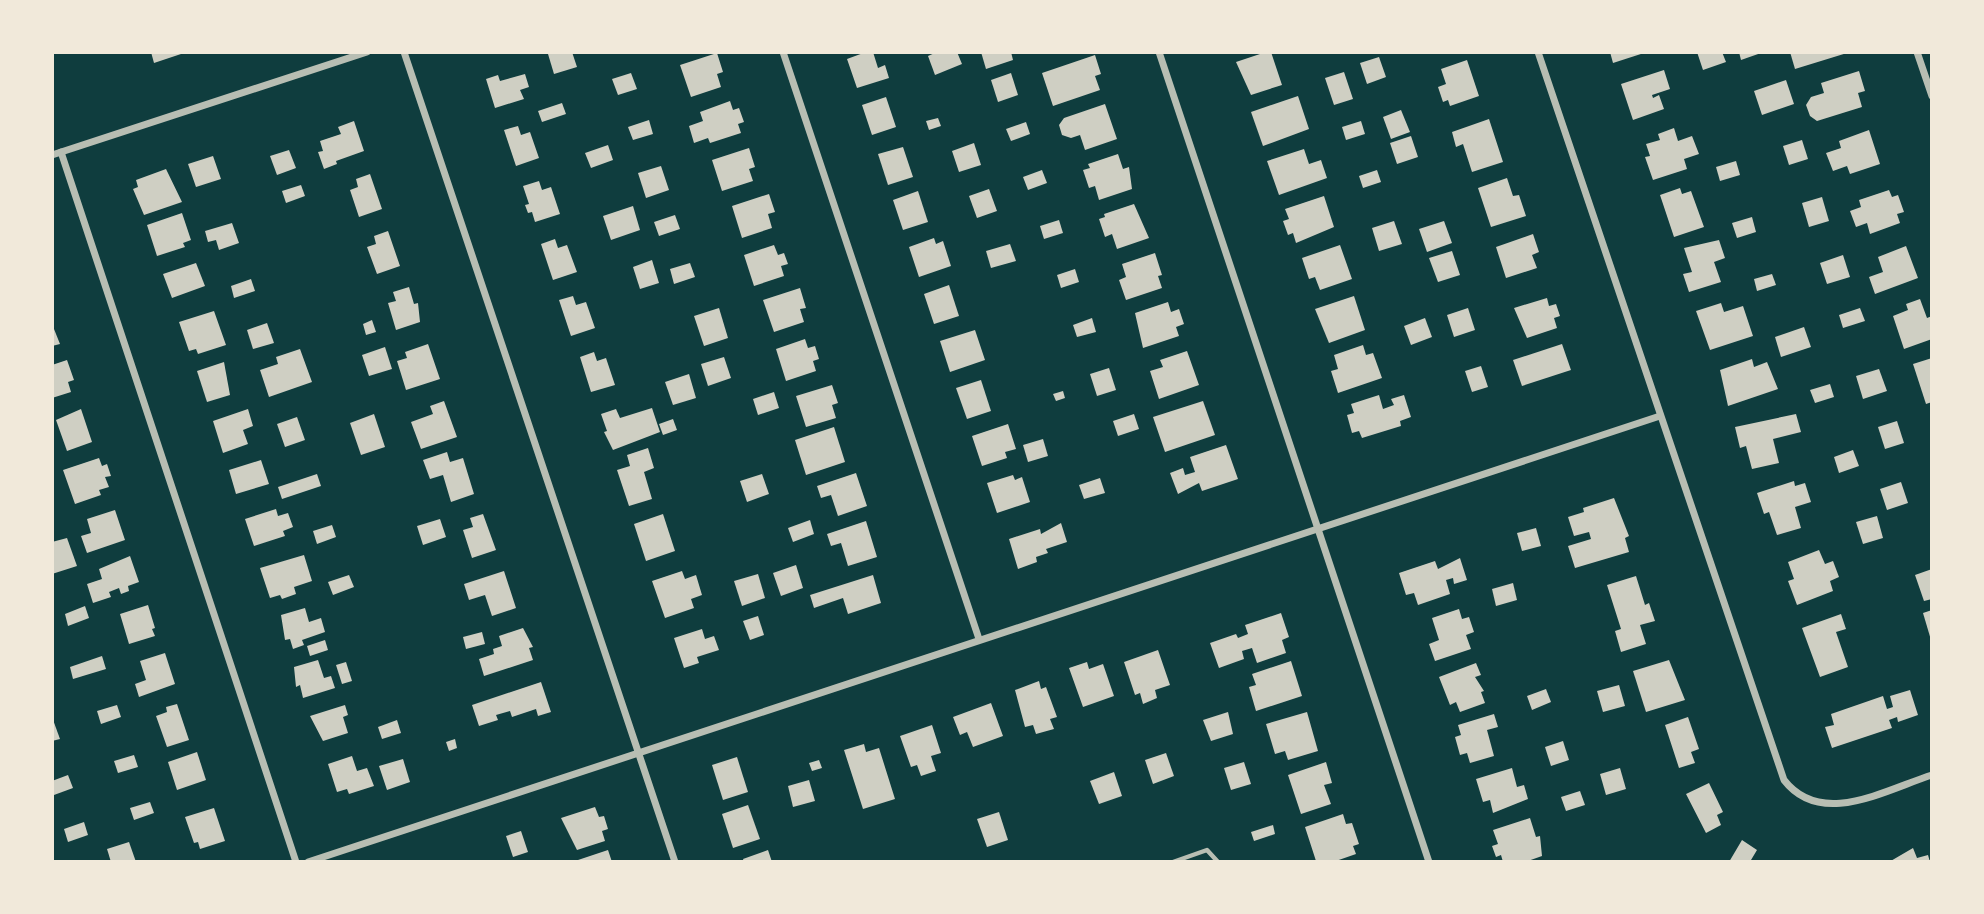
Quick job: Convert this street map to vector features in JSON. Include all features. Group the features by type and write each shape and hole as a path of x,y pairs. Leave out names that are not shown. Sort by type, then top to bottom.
{"street":[{"path":"296,862 57,153 367,52"},
{"path":"404,52 675,862"},
{"path":"783,52 979,639"},
{"path":"1159,52 1429,862"},
{"path":"1538,52 1778,767 1792,791 1808,801 1841,805 1931,775"},
{"path":"1917,52 1931,96"},
{"path":"308,862 1660,416"}],"lane":[{"path":"1173,862 1207,850 1218,862"}],"building":[{"path":"151,52 184,52 184,53 154,63"},
{"path":"572,52 577,67 554,74 548,54"},
{"path":"873,52 878,68 885,65 889,78 857,88 847,59"},
{"path":"937,52 957,52 962,64 935,75 928,56"},
{"path":"981,52 1011,52 1013,60 986,69"},
{"path":"1271,52 1282,85 1251,95 1236,62"},
{"path":"1610,52 1644,52 1644,53 1613,63"},
{"path":"1697,52 1722,52 1726,62 1703,70"},
{"path":"1739,52 1761,52 1761,53 1741,60"},
{"path":"1790,52 1847,52 1847,53 1795,69"},
{"path":"717,53 723,72 717,74 721,87 691,97 680,65"},
{"path":"1095,55 1101,74 1095,76 1100,90 1053,106 1042,73"},
{"path":"1379,57 1386,77 1367,84 1360,63"},
{"path":"1467,60 1479,96 1450,106 1448,100 1443,102 1438,87 1446,84 1441,69"},
{"path":"1664,70 1670,89 1652,95 1653,98 1659,95 1664,109 1633,120 1621,84"},
{"path":"1859,71 1865,91 1858,93 1862,107 1817,121 1810,116 1806,105 1811,97 1824,93 1821,83"},
{"path":"1344,72 1353,99 1334,105 1325,78"},
{"path":"631,73 637,89 618,95 612,79"},
{"path":"1011,73 1018,95 998,102 991,80"},
{"path":"525,74 529,87 520,90 524,99 495,108 486,79 498,75 500,81"},
{"path":"1786,80 1794,104 1762,115 1754,91"},
{"path":"1298,96 1309,129 1263,146 1251,112"},
{"path":"886,97 896,127 872,135 862,105"},
{"path":"730,101 733,110 739,108 744,122 738,124 741,133 710,143 708,138 694,143 689,126 703,121 700,112"},
{"path":"562,103 566,114 542,122 538,111"},
{"path":"1105,104 1117,139 1085,150 1080,135 1071,138 1062,135 1059,125 1064,118"},
{"path":"1401,110 1410,132 1391,139 1383,117"},
{"path":"938,118 941,126 929,130 926,121"},
{"path":"1489,119 1503,162 1472,172 1463,144 1456,147 1452,132"},
{"path":"649,120 653,134 633,140 628,127"},
{"path":"354,121 364,151 336,161 337,164 324,169 318,152 323,151 320,141 341,134 338,127"},
{"path":"1361,121 1365,134 1346,140 1342,127"},
{"path":"1026,122 1030,134 1011,141 1006,129"},
{"path":"518,126 521,135 530,132 539,158 516,166 504,130"},
{"path":"1674,128 1678,141 1692,136 1699,154 1684,159 1687,169 1653,180 1645,157 1650,156 1646,144 1660,140 1658,134"},
{"path":"1869,130 1880,164 1850,174 1847,166 1833,171 1826,153 1841,148 1839,141"},
{"path":"1411,136 1418,157 1397,164 1390,143"},
{"path":"1802,140 1808,159 1789,165 1783,146"},
{"path":"974,143 981,165 959,172 952,151"},
{"path":"608,145 613,160 591,168 585,153"},
{"path":"903,147 913,177 888,185 878,154"},
{"path":"749,148 755,167 749,169 753,181 722,191 712,160"},
{"path":"1304,149 1309,164 1321,160 1327,178 1279,195 1267,161"},
{"path":"289,150 296,168 277,175 270,156"},
{"path":"1118,154 1123,169 1129,167 1132,189 1099,200 1095,186 1089,188 1083,170 1090,168 1088,164"},
{"path":"213,156 221,179 196,187 188,164"},
{"path":"1736,161 1740,175 1720,181 1716,167"},
{"path":"661,166 669,190 646,198 638,173"},
{"path":"166,169 182,202 144,215 133,189 138,187 136,180"},
{"path":"1042,170 1047,183 1028,190 1023,177"},
{"path":"1377,170 1381,182 1363,188 1359,176"},
{"path":"370,174 382,209 359,217 350,190 358,187 356,179"},
{"path":"1507,178 1513,196 1519,195 1526,216 1491,227 1478,188"},
{"path":"539,181 542,190 551,187 560,214 535,222 532,212 528,213 525,205 529,204 523,186"},
{"path":"301,185 305,196 286,203 282,191"},
{"path":"1680,188 1682,194 1691,191 1704,227 1674,237 1660,195"},
{"path":"989,189 997,211 977,218 969,196"},
{"path":"1889,190 1892,197 1898,195 1904,212 1897,214 1900,223 1870,234 1867,223 1856,227 1850,211 1861,207 1859,200"},
{"path":"918,191 928,222 903,230 893,200"},
{"path":"769,194 775,212 768,214 772,228 742,238 732,206"},
{"path":"1324,196 1334,227 1296,243 1293,233 1288,235 1283,221 1289,219 1285,209"},
{"path":"1822,197 1829,221 1809,227 1802,203"},
{"path":"1134,204 1149,238 1117,249 1112,234 1105,237 1099,219 1105,217 1104,214"},
{"path":"633,206 640,230 611,240 603,216"},
{"path":"182,213 191,240 183,243 185,247 157,256 147,225"},
{"path":"675,215 680,229 659,236 654,222"},
{"path":"1752,217 1756,232 1737,238 1732,223"},
{"path":"1059,220 1063,233 1044,239 1040,226"},
{"path":"1394,221 1402,244 1379,251 1372,228"},
{"path":"1444,221 1452,243 1427,252 1419,229"},
{"path":"232,223 239,243 219,250 216,240 208,242 205,231"},
{"path":"388,231 400,266 377,274 367,247 376,244 374,236"},
{"path":"1533,234 1539,252 1532,255 1537,268 1506,278 1496,247"},
{"path":"934,238 936,244 943,241 951,266 919,277 909,247"},
{"path":"555,239 558,248 567,245 577,272 553,280 541,244"},
{"path":"1719,240 1725,258 1714,262 1721,282 1689,292 1683,274 1692,272 1684,248"},
{"path":"1010,244 1016,261 991,268 986,251"},
{"path":"774,245 778,255 784,253 788,264 781,266 784,276 754,286 744,255"},
{"path":"1340,245 1352,279 1320,290 1315,277 1309,279 1302,258"},
{"path":"1906,246 1918,278 1875,294 1869,277 1883,272 1878,257"},
{"path":"1452,251 1460,275 1438,282 1429,258"},
{"path":"1155,253 1162,275 1158,276 1162,288 1126,300 1119,280 1126,277 1122,264"},
{"path":"1843,255 1850,277 1827,284 1820,263"},
{"path":"652,260 659,283 640,289 633,267"},
{"path":"196,263 205,286 172,298 163,274"},
{"path":"690,263 695,277 674,284 670,269"},
{"path":"1075,269 1079,282 1061,288 1057,275"},
{"path":"1772,274 1776,285 1757,291 1754,279"},
{"path":"251,279 255,291 234,298 231,286"},
{"path":"949,285 959,316 934,324 924,294"},
{"path":"409,287 414,304 418,303 420,322 396,330 388,303 396,301 393,292"},
{"path":"800,288 806,308 800,309 804,322 774,332 763,300"},
{"path":"573,296 576,305 586,302 595,328 571,336 559,300"},
{"path":"1354,296 1365,330 1329,343 1315,309"},
{"path":"1547,298 1549,306 1556,304 1560,316 1554,318 1557,328 1527,338 1514,308"},
{"path":"1920,299 1927,318 1932,316 1932,339 1904,349 1893,316 1908,310 1906,304"},
{"path":"1168,302 1171,312 1179,309 1184,324 1176,327 1179,336 1143,348 1135,313"},
{"path":"1721,303 1724,312 1743,306 1753,336 1710,350 1696,311"},
{"path":"719,308 728,338 704,346 694,316"},
{"path":"1468,308 1475,330 1454,337 1447,315"},
{"path":"1860,308 1865,321 1843,328 1839,315"},
{"path":"214,311 226,345 198,354 196,349 189,351 179,322"},
{"path":"1092,318 1096,332 1077,337 1073,325"},
{"path":"1425,318 1432,337 1411,345 1404,326"},
{"path":"372,320 376,332 366,335 363,324"},
{"path":"267,323 274,343 253,349 247,330"},
{"path":"52,324 60,344 52,346"},
{"path":"1804,327 1811,347 1781,357 1775,337"},
{"path":"975,330 985,360 950,372 940,341"},
{"path":"805,339 808,348 815,346 819,359 813,361 816,371 786,381 776,349"},
{"path":"428,344 440,379 406,390 397,361 407,358 405,352"},
{"path":"1562,344 1571,370 1522,386 1513,360"},
{"path":"1363,345 1366,355 1373,353 1382,378 1338,393 1331,371 1338,369 1334,355"},
{"path":"385,347 392,369 369,376 362,355"},
{"path":"300,349 312,382 269,397 260,370 278,364 276,357"},
{"path":"1187,351 1199,385 1159,399 1150,371 1163,367 1160,360"},
{"path":"594,352 597,361 606,358 615,385 591,392 580,357"},
{"path":"724,357 731,378 708,386 701,364"},
{"path":"1932,358 1932,402 1926,404 1913,364"},
{"path":"1752,359 1754,367 1767,362 1778,389 1728,406 1720,370"},
{"path":"67,360 74,380 68,382 71,392 52,398 52,365"},
{"path":"224,362 230,395 207,402 197,371"},
{"path":"1481,366 1488,387 1472,392 1465,371"},
{"path":"1109,368 1116,390 1097,396 1090,374"},
{"path":"1879,369 1887,391 1863,399 1856,376"},
{"path":"689,374 696,398 673,405 665,382"},
{"path":"981,380 991,411 967,419 956,388"},
{"path":"1830,384 1834,397 1815,403 1810,390"},
{"path":"832,385 838,403 832,405 836,418 806,427 796,396"},
{"path":"1063,391 1065,398 1056,401 1053,394"},
{"path":"774,392 779,408 758,415 753,399"},
{"path":"1379,395 1383,409 1394,405 1391,399 1404,395 1411,417 1400,421 1401,426 1362,438 1359,431 1352,433 1347,415 1354,413 1351,404"},
{"path":"444,401 457,437 421,449 411,422 433,414 430,406"},
{"path":"1203,401 1215,435 1165,452 1153,417"},
{"path":"652,408 660,432 613,450 604,432 607,431 601,414 616,409 620,418"},
{"path":"81,409 92,442 67,451 56,420"},
{"path":"248,409 253,426 243,430 248,444 223,453 213,421"},
{"path":"374,414 385,447 361,455 350,423"},
{"path":"1134,414 1139,429 1118,436 1113,421"},
{"path":"1796,414 1801,432 1773,439 1779,463 1752,469 1746,446 1740,448 1735,427"},
{"path":"297,417 305,440 285,447 277,424"},
{"path":"673,419 677,430 663,435 659,424"},
{"path":"1897,421 1904,443 1885,449 1878,427"},
{"path":"1008,424 1016,449 1005,452 1007,458 982,466 972,436"},
{"path":"834,427 845,462 806,475 795,440"},
{"path":"1043,439 1048,456 1028,462 1023,445"},
{"path":"1226,445 1238,479 1202,491 1199,483 1178,494 1170,473 1183,468 1185,475 1195,472 1190,457"},
{"path":"648,448 654,468 644,472 652,499 629,506 617,470 630,466 627,455"},
{"path":"1853,450 1859,466 1839,473 1834,457"},
{"path":"447,452 450,462 463,458 474,494 451,502 443,475 430,479 423,460"},
{"path":"99,458 102,466 107,464 111,476 105,477 109,487 99,490 101,495 75,504 63,470"},
{"path":"261,460 269,484 236,494 229,470"},
{"path":"856,473 867,506 838,516 831,495 821,498 817,486"},
{"path":"317,474 321,486 282,499 278,487"},
{"path":"762,474 769,494 747,502 740,481"},
{"path":"1013,475 1015,480 1022,477 1030,502 997,513 987,483"},
{"path":"1100,478 1105,493 1084,499 1079,485"},
{"path":"1794,481 1795,486 1805,483 1811,502 1795,507 1801,528 1777,535 1769,512 1764,514 1757,493"},
{"path":"1901,482 1908,503 1887,510 1880,489"},
{"path":"1614,498 1629,536 1625,538 1629,552 1575,568 1568,546 1591,539 1589,532 1574,536 1568,517 1584,512 1583,508"},
{"path":"276,509 278,516 288,513 293,527 283,531 285,536 254,546 245,519"},
{"path":"115,510 125,540 87,553 81,536 91,533 87,519"},
{"path":"483,514 496,550 472,558 463,530 473,527 470,518"},
{"path":"663,514 675,551 646,561 634,524"},
{"path":"1877,516 1883,538 1863,544 1856,522"},
{"path":"440,519 446,537 423,545 417,526"},
{"path":"810,520 814,534 793,542 788,528"},
{"path":"866,521 877,557 848,566 841,543 831,546 827,534"},
{"path":"1061,523 1067,542 1046,549 1048,553 1036,557 1037,562 1018,569 1009,539 1040,529 1041,534"},
{"path":"332,525 336,537 317,544 313,531"},
{"path":"1536,528 1541,546 1522,551 1517,533"},
{"path":"67,538 77,566 52,574 52,542"},
{"path":"1819,550 1825,564 1833,561 1839,577 1830,581 1833,591 1797,605 1788,581 1794,579 1788,562"},
{"path":"304,555 312,581 294,587 296,594 282,599 280,595 270,598 260,568"},
{"path":"130,556 139,582 128,586 129,591 121,594 119,588 109,592 111,597 93,603 87,584 102,579 99,569"},
{"path":"1460,558 1467,580 1454,584 1453,578 1446,580 1450,594 1418,605 1414,593 1406,595 1399,573 1435,561 1438,569"},
{"path":"796,565 803,588 781,596 773,573"},
{"path":"1932,569 1932,599 1924,601 1915,575"},
{"path":"504,571 516,608 492,616 485,595 469,600 464,584"},
{"path":"682,571 685,579 696,575 702,595 691,599 694,608 665,618 652,581"},
{"path":"758,574 765,598 742,606 734,581"},
{"path":"349,575 354,587 333,595 328,582"},
{"path":"873,575 881,603 848,614 843,598 814,608 810,595"},
{"path":"1636,576 1645,605 1649,603 1655,621 1640,625 1646,644 1621,652 1615,631 1621,629 1607,585"},
{"path":"1513,583 1517,600 1496,606 1492,589"},
{"path":"148,605 155,636 129,644 120,614"},
{"path":"85,606 89,618 68,626 65,614"},
{"path":"305,608 309,622 321,618 325,632 302,640 304,645 293,649 290,639 285,640 281,615"},
{"path":"1459,609 1462,619 1469,617 1474,632 1466,635 1471,649 1435,661 1429,644 1439,640 1432,618"},
{"path":"1932,610 1932,640 1931,640 1923,613"},
{"path":"1281,613 1289,637 1282,640 1286,653 1257,663 1252,648 1242,651 1244,659 1219,668 1210,643 1236,634 1238,638 1248,634 1245,625"},
{"path":"1841,614 1846,629 1836,632 1848,667 1820,677 1802,628"},
{"path":"758,616 764,635 750,640 743,621"},
{"path":"523,628 533,647 529,648 533,660 484,676 479,659 494,654 493,649 502,646 499,636"},
{"path":"702,629 705,639 714,636 719,650 697,657 699,663 684,668 674,638"},
{"path":"482,632 485,644 466,649 463,637"},
{"path":"325,640 328,650 310,656 307,646"},
{"path":"1158,650 1170,685 1155,690 1157,698 1143,704 1140,693 1135,695 1124,662"},
{"path":"165,653 175,684 139,697 135,684 146,680 140,661"},
{"path":"102,656 106,669 73,679 70,667"},
{"path":"318,660 324,678 331,676 335,688 303,698 300,685 296,687 294,667"},
{"path":"1669,660 1685,700 1646,712 1633,671"},
{"path":"1291,661 1302,696 1256,711 1249,687 1256,685 1252,674"},
{"path":"346,662 352,681 342,684 336,665"},
{"path":"1087,662 1089,669 1103,664 1114,696 1083,707 1069,668"},
{"path":"1476,663 1481,675 1475,677 1484,691 1481,692 1485,703 1460,712 1456,702 1450,705 1439,677"},
{"path":"1039,681 1041,689 1046,687 1057,717 1050,719 1054,729 1036,734 1033,725 1025,727 1015,690"},
{"path":"541,682 551,712 538,716 536,709 512,717 510,711 496,715 498,720 479,726 472,705"},
{"path":"1619,685 1625,706 1603,712 1597,691"},
{"path":"1546,689 1551,702 1532,710 1527,696"},
{"path":"1910,690 1918,715 1898,722 1897,717 1889,720 1892,728 1832,748 1825,727 1834,725 1831,714 1883,696 1887,709 1893,707 1890,696"},
{"path":"991,703 1003,736 973,747 967,732 960,735 953,717"},
{"path":"177,704 189,740 167,747 156,716 167,712 166,707"},
{"path":"117,705 121,717 101,724 97,711"},
{"path":"345,705 348,715 343,717 348,733 323,741 310,716"},
{"path":"1228,712 1233,734 1211,741 1203,720"},
{"path":"1307,712 1318,751 1288,760 1285,751 1275,754 1266,724"},
{"path":"1494,714 1498,727 1487,730 1494,756 1470,763 1467,753 1460,755 1455,737 1461,735 1458,725"},
{"path":"52,717 60,739 52,741"},
{"path":"1688,717 1699,749 1691,752 1695,763 1679,768 1665,725"},
{"path":"397,720 401,733 382,739 378,727"},
{"path":"932,725 941,753 931,756 936,771 921,776 917,765 911,767 900,736"},
{"path":"455,739 457,748 449,751 446,742"},
{"path":"1563,741 1569,760 1551,766 1545,747"},
{"path":"864,744 866,752 879,748 895,799 863,809 844,750"},
{"path":"197,752 206,780 177,790 168,762"},
{"path":"1166,753 1174,776 1153,784 1145,760"},
{"path":"134,755 138,767 118,773 114,761"},
{"path":"352,756 357,771 367,768 374,786 349,794 347,789 337,792 328,764"},
{"path":"737,757 748,792 723,800 712,765"},
{"path":"403,759 410,782 387,790 379,766"},
{"path":"819,760 822,768 812,771 809,763"},
{"path":"1244,762 1251,784 1231,790 1224,768"},
{"path":"1326,762 1332,783 1324,785 1331,804 1301,814 1288,775"},
{"path":"1512,768 1517,787 1524,785 1528,799 1493,813 1490,800 1483,802 1476,779"},
{"path":"1620,768 1626,789 1606,795 1600,774"},
{"path":"1114,772 1122,796 1099,804 1090,781"},
{"path":"68,775 73,788 54,795 52,781"},
{"path":"809,780 815,801 793,807 788,786"},
{"path":"1709,783 1723,812 1717,815 1721,825 1706,833 1686,794"},
{"path":"1580,791 1585,805 1566,811 1561,797"},
{"path":"150,802 154,813 134,820 130,808"},
{"path":"748,805 760,839 733,848 722,814"},
{"path":"595,807 599,817 604,816 608,829 602,831 605,841 577,850 561,818"},
{"path":"214,808 225,841 200,849 198,842 194,843 185,817"},
{"path":"999,812 1008,840 987,847 977,819"},
{"path":"1343,814 1346,824 1352,823 1359,844 1353,846 1356,854 1333,862 1316,861 1305,827"},
{"path":"1530,818 1536,837 1540,836 1542,856 1525,862 1503,862 1501,855 1496,857 1492,846 1498,844 1493,830"},
{"path":"84,822 88,835 68,842 64,829"},
{"path":"1273,825 1275,834 1254,841 1251,832"},
{"path":"521,831 528,852 513,857 506,836"},
{"path":"1742,840 1757,850 1751,860 1753,862 1729,862"},
{"path":"129,842 136,862 111,862 107,849"},
{"path":"1913,848 1917,858 1928,855 1930,862 1889,862"},
{"path":"608,850 612,862 575,862 575,861"},
{"path":"768,850 772,862 744,862 743,859"}]}
